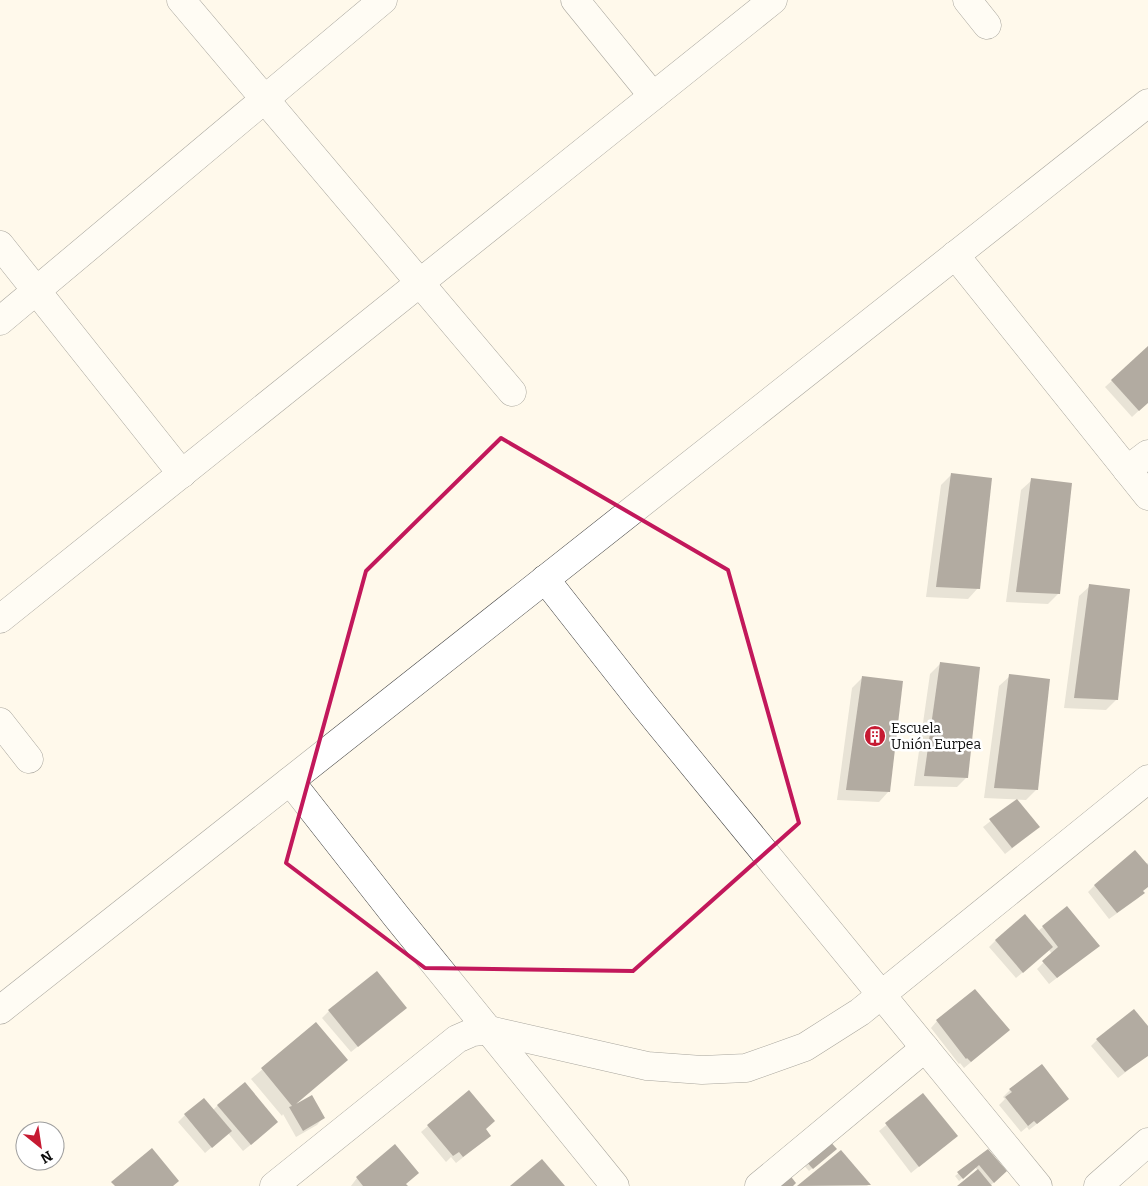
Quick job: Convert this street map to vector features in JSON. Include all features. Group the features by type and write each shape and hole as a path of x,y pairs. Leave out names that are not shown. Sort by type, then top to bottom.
{"street":[{"path":"181,0 512,392"},
{"path":"0,321 383,0"},
{"path":"575,0 653,96"},
{"path":"0,619 773,0"},
{"path":"968,0 987,25"},
{"path":"0,1010 1148,103"},
{"path":"0,245 182,474"},
{"path":"955,255 1080,414 1148,496"},
{"path":"1127,470 1148,454"},
{"path":"545,579 644,705 1038,1186"},
{"path":"0,722 29,759"},
{"path":"285,1183 457,1039 473,1032 489,1030 647,1066 702,1070 746,1068 804,1047 860,1012 1148,779"},
{"path":"290,781 396,916 615,1186"},
{"path":"759,1186 925,1048"},
{"path":"1098,1186 1148,1142"}],"highlighted area":[{"path":"501,438 728,570 799,823 633,971 425,968 286,863 366,571"}],"building":[{"path":"1148,346 1148,403 1139,411 1111,380"},
{"path":"951,473 992,478 980,589 936,587"},
{"path":"1031,478 1072,483 1060,594 1016,592"},
{"path":"1089,584 1130,589 1118,700 1074,698"},
{"name":"Escuela Unión Eurpea","path":"940,662 980,667 968,778 924,776"},
{"name":"Escuela Unión Eurpea","path":"1009,674 1050,679 1038,790 994,788"},
{"name":"Escuela Unión Eurpea","path":"862,676 903,681 890,792 846,790"},
{"path":"1017,799 1040,827 1012,848 989,819"},
{"path":"1135,850 1148,865 1148,887 1143,891 1145,893 1117,913 1094,885"},
{"path":"1067,906 1100,946 1057,978 1042,961 1058,947 1042,926"},
{"path":"1025,914 1053,947 1023,973 995,940"},
{"path":"377,971 407,1008 358,1047 328,1010"},
{"path":"975,989 1010,1030 971,1062 966,1059 936,1020"},
{"path":"1134,1009 1148,1026 1148,1056 1125,1072 1096,1039"},
{"path":"316,1022 348,1060 296,1104 312,1095 325,1118 303,1131 289,1107 292,1106 261,1068"},
{"path":"1042,1064 1069,1099 1037,1124 1034,1121 1028,1126 1005,1097 1012,1092 1009,1089"},
{"path":"245,1082 278,1122 251,1145 217,1105"},
{"path":"469,1090 495,1121 486,1129 491,1136 463,1157 459,1152 453,1156 427,1125"},
{"path":"923,1093 958,1136 919,1167 885,1123"},
{"path":"204,1098 232,1131 212,1148 184,1114"},
{"path":"827,1138 837,1149 813,1169 803,1158"},
{"path":"395,1144 419,1173 406,1184 408,1186 363,1186 356,1177"},
{"path":"152,1148 179,1181 173,1186 115,1186 111,1182"},
{"path":"988,1149 1007,1171 994,1183 979,1165 963,1179 957,1172"},
{"path":"841,1150 871,1185 797,1186"},
{"path":"542,1159 565,1186 510,1186"},
{"path":"978,1169 992,1186 957,1186"},
{"path":"788,1173 796,1183 793,1186 773,1186"}],"place":[{"name":"Escuela Unión Eurpea","path":"875,736"}]}
